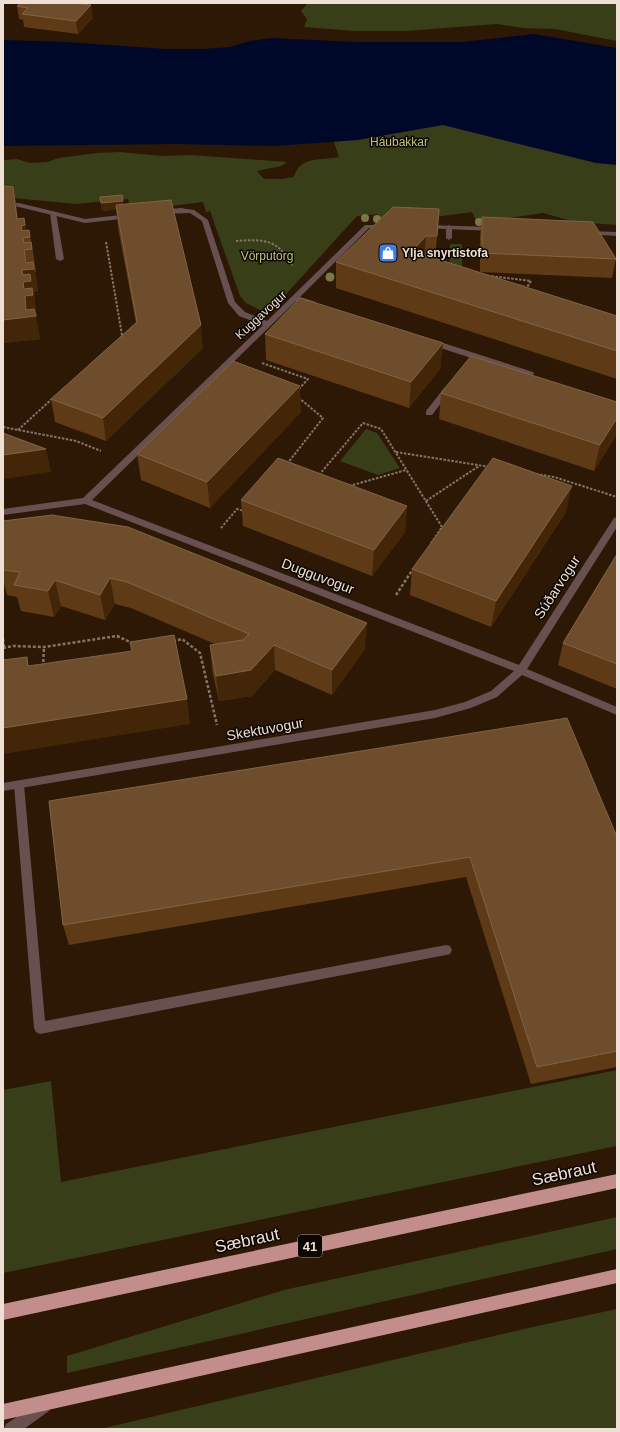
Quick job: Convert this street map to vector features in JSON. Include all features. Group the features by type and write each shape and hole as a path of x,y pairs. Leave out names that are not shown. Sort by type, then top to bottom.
{"highway":[{"name":"Sæbraut","path":"3,1312 617,1181"},
{"path":"3,1412 617,1276"}],"street":[{"path":"3,204 19,205 85,221 141,214"},
{"path":"149,214 181,210 192,211 205,220 232,303 242,314 268,324"},
{"path":"53,213 60,259"},
{"path":"295,298 367,226 389,227"},
{"path":"419,227 498,229"},
{"path":"449,227 450,238"},
{"path":"577,232 617,234"},
{"name":"Kuggavogur","path":"86,501 295,298 318,305"},
{"path":"422,339 473,359 535,376"},
{"path":"429,413 452,385"},
{"name":"Dugguvogur","path":"3,512 86,501 521,670 617,711"},
{"name":"Súðarvogur","path":"521,670 617,520"},
{"name":"Skektuvogur","path":"3,788 435,714 467,705 494,694 521,670"},
{"path":"19,785 40,1028 446,950"},
{"path":"11,1429 51,1402"}],"path":[{"path":"102,219 122,335 116,340"},
{"path":"212,243 244,240 274,244 279,248 290,263 319,275"},
{"path":"445,264 482,275 531,281 526,288 516,304 418,272 445,264"},
{"path":"526,288 532,290"},
{"path":"260,363 308,379 294,394 323,418 287,464 294,466"},
{"path":"18,430 59,393"},
{"path":"314,473 320,476 362,423 380,429 442,527 429,547"},
{"path":"3,427 76,441 126,462"},
{"path":"395,452 494,467"},
{"path":"426,502 479,465"},
{"path":"345,487 406,470"},
{"path":"532,473 554,477 617,496"},
{"path":"220,530 237,509 249,513"},
{"path":"393,600 415,566"},
{"path":"3,639 3,648 13,646 44,647 117,636 139,647"},
{"path":"168,642 182,639 200,652 218,727"},
{"path":"43,670 44,647"}],"green space":[{"path":"308,3 617,3 617,41 555,29 524,28 497,24 406,31 355,31 304,27 307,19 301,11"},
{"path":"310,70 617,102 617,225 575,222 543,213 477,223 472,212 382,224 378,214 357,216 268,314 246,303 240,296 210,211 206,212 203,202 131,211 128,199 76,204 3,197 3,160 17,159 30,163 47,162 59,158 97,153 120,152 162,156 191,155 287,162 281,166 257,171 264,179 294,177 301,165 306,162 339,157"},
{"path":"450,244 462,244 462,272 479,277 525,285 513,301 449,268"},
{"path":"366,429 377,433 400,468 378,475 340,461"},
{"path":"617,1070 617,1146 3,1273 3,1090 51,1081 61,1182"},
{"path":"617,1217 617,1249 67,1373 67,1356 284,1290"},
{"path":"617,1309 617,1429 100,1429 537,1326"}],"water":[{"path":"534,34 617,48 617,165 596,163 443,125 358,140 274,146 176,144 3,146 3,40 66,42 166,49 203,49 230,47 250,41 272,38 354,42 463,42"}],"building":[{"path":"21,3 74,3 91,5 76,21 22,14 28,8 17,6"},
{"path":"3,186 13,187 17,219 24,218 25,225 21,226 22,231 29,230 30,237 23,238 24,243 31,242 32,249 24,250 26,263 33,262 34,269 22,270 23,275 30,274 31,281 23,282 24,289 32,288 33,295 25,296 26,310 34,309 36,316 3,320"},
{"path":"122,195 123,201 101,203 100,197"},
{"path":"171,200 201,325 103,418 51,399 137,322 116,205"},
{"path":"393,207 439,209 437,236 426,236 412,251 617,316 617,351 336,262"},
{"path":"482,217 593,222 616,259 482,253"},
{"path":"300,298 443,343 411,382 265,334"},
{"path":"471,356 617,402 617,418 600,445 441,393"},
{"path":"233,361 300,386 207,482 137,454"},
{"path":"3,433 46,449 3,455"},
{"path":"278,458 407,506 374,550 241,500"},
{"path":"493,458 572,486 496,601 412,569"},
{"path":"52,515 128,527 367,623 332,670 274,645 251,670 216,676 210,645 243,640 249,634 127,582 110,578 100,595 55,580 48,591 14,585 20,572 3,570 3,521"},
{"path":"617,554 617,664 563,643"},
{"path":"174,635 187,699 3,728 3,660 27,657 28,666 132,651 130,642"},
{"path":"567,718 617,837 617,1051 537,1067 470,857 63,925 49,801"}],"place":[{"name":"Ylja snyrtistofa","path":"388,253"}],"park label":[{"name":"Háubakkar","path":"399,142"},
{"name":"Vörputorg","path":"267,256"}]}
